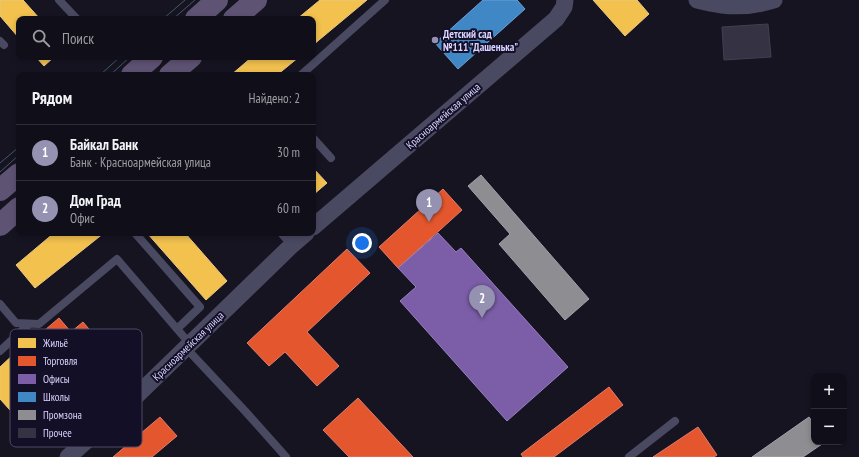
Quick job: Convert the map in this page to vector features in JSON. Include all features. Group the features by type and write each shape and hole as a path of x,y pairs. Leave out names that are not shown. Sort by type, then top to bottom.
{"main road":[{"path":"199,16 217,0"},
{"path":"237,16 256,0"},
{"path":"135,72 149,60"},
{"path":"174,72 188,60"},
{"path":"0,190 16,177"},
{"path":"0,225 16,211"}],"street":[{"name":"Красноармейская улица","path":"316,224 556,19 564,7 565,0"},
{"path":"697,0 724,5 748,5 774,0"},
{"name":"Красноармейская улица","path":"142,390 188,346 286,239 296,236"},
{"name":"Красноармейская улица","path":"68,457 79,447"}],"lane":[{"path":"60,0 73,16"},
{"path":"304,72 385,0"},
{"path":"316,141 331,158"},
{"path":"137,236 200,307 177,329"},
{"path":"0,304 16,323 39,324 117,259 177,329 188,346 286,457"},
{"path":"23,329 29,324"},
{"path":"0,350 10,341"},
{"path":"629,457 675,421"}],"building: Жильё":[{"path":"0,0 23,0 37,16 16,16 16,35 0,16"},
{"path":"320,0 367,0 316,42 316,16 301,16"},
{"path":"593,0 637,0 649,14 625,36"},
{"path":"39,60 51,60 44,66"},
{"path":"248,60 295,60 281,72 234,72"},
{"path":"316,171 327,183 316,192"},
{"path":"50,236 100,236 35,288 16,265"},
{"path":"150,236 188,236 227,281 206,300"},
{"path":"10,358 10,410 0,399 0,367"}],"building: Торговля":[{"path":"443,189 462,210 398,268 379,247"},
{"path":"347,249 370,273 307,332 339,366 317,386 285,352 269,366 247,343"},
{"path":"59,318 68,329 46,329"},
{"path":"83,322 89,329 75,329"},
{"path":"609,387 623,405 554,457 523,457 521,454"},
{"path":"358,398 413,457 349,457 323,430"},
{"path":"160,417 177,436 152,457 113,457 125,447 142,447 142,432"},
{"path":"698,427 717,455 714,457 653,457"}],"building: Офисы":[{"path":"438,233 456,252 461,248 568,367 507,421 400,301 416,287 398,268"}],"building: Школы":[{"path":"483,0 517,0 525,9 458,69 435,43"}],"building: Промзона":[{"path":"481,175 589,299 565,320 499,244 510,234 468,186"},
{"path":"809,417 811,420 811,445 821,445 803,457 752,457"}],"building: Прочее":[{"path":"768,24 771,57 724,60 722,27"}],"tram line":[{"path":"166,16 185,0"},
{"path":"176,16 195,0"},
{"path":"103,72 117,60"},
{"path":"113,72 127,60"},
{"path":"0,163 16,150"},
{"path":"0,172 16,158"}],"place":[{"name":"Детский сад №111 \"Дашенька\"","path":"435,40"},
{"name":"Байкал Банк","path":"429,222"},
{"name":"Дом Град","path":"482,318"}]}
